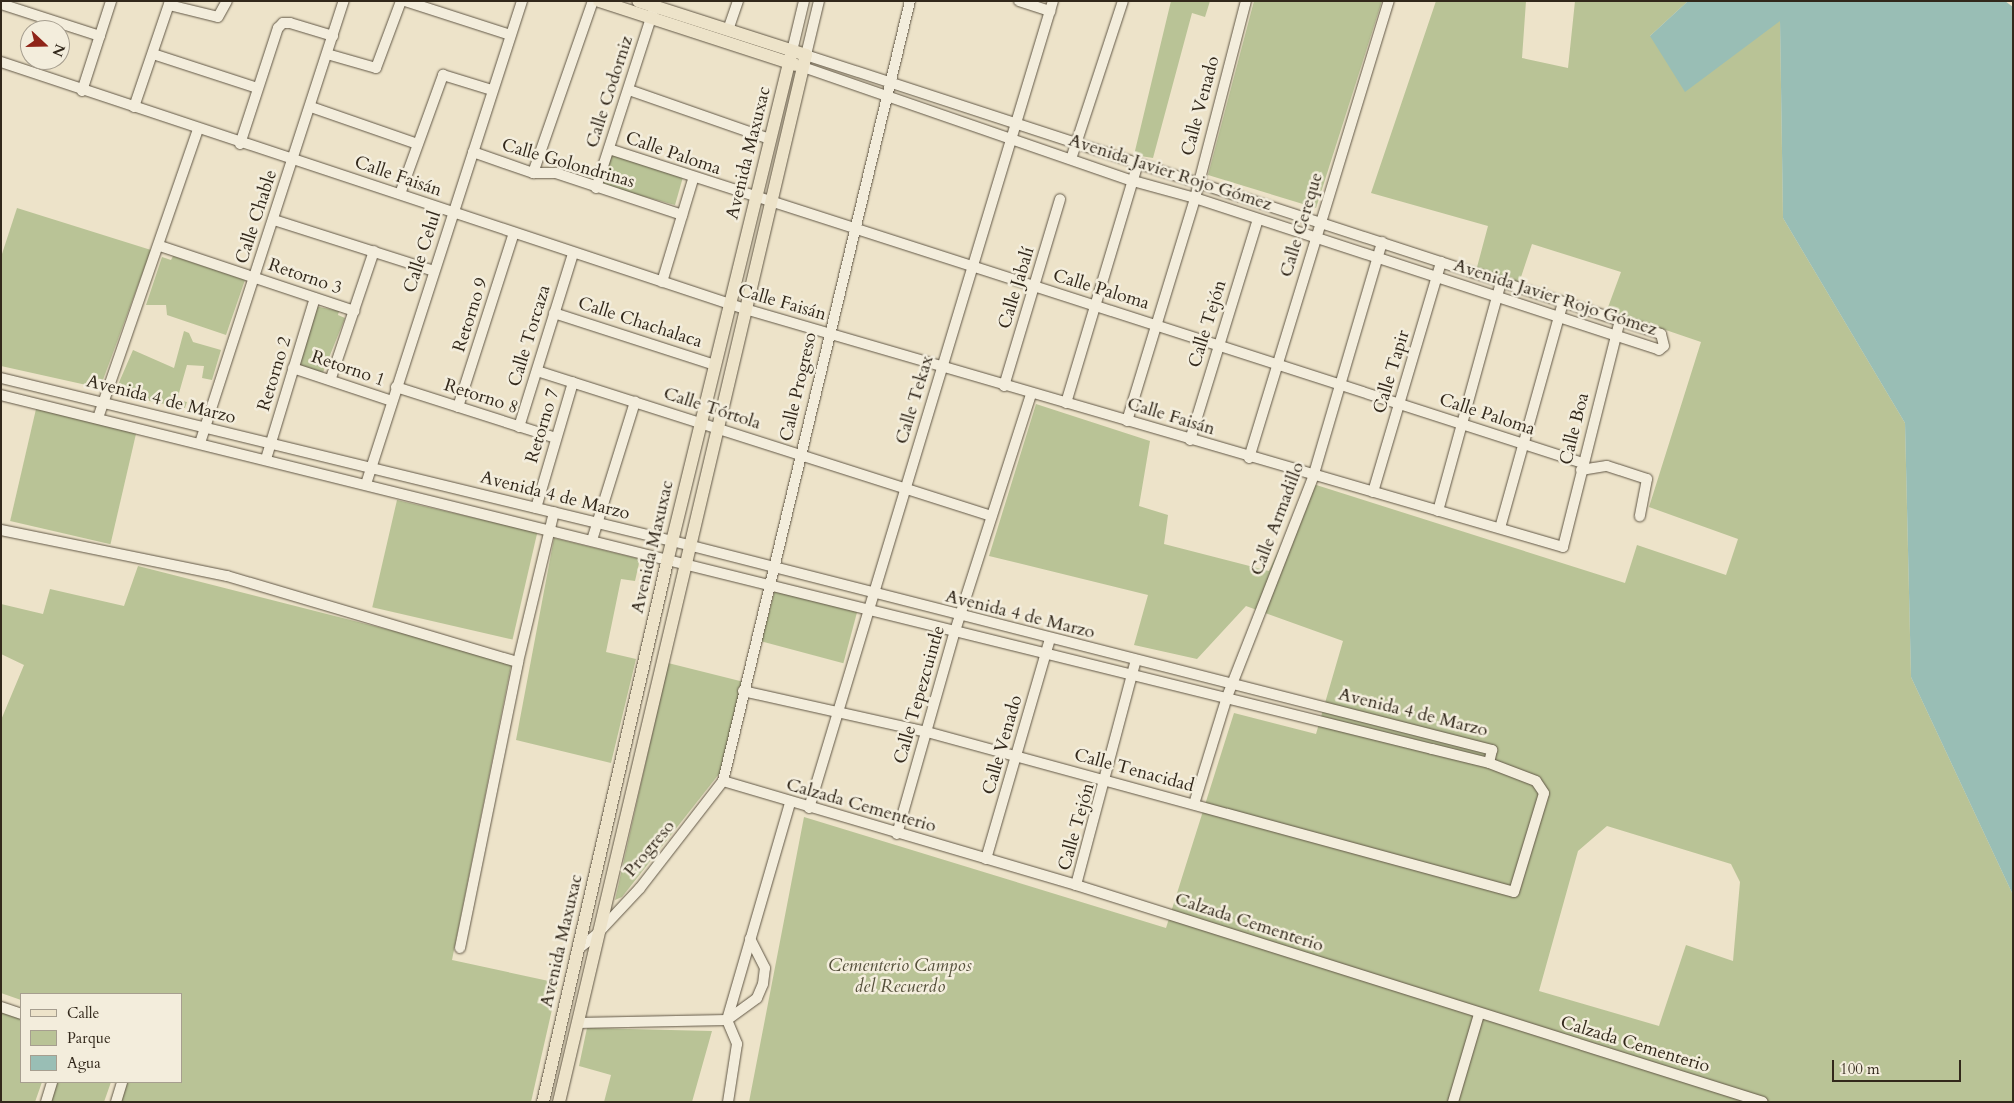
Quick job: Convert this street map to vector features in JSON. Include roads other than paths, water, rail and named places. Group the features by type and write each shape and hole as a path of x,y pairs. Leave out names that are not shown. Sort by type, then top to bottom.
{"main road":[{"name":"Avenida Javier Rojo Gómez","path":"599,1 728,30 790,57"},
{"name":"Avenida Javier Rojo Gómez","path":"638,1 653,12 805,61"},
{"name":"Avenida Maxuxac","path":"542,1102 672,541 790,57"},
{"name":"Avenida Maxuxac","path":"558,1102 688,545 805,61"},
{"path":"780,101 794,103"}],"street":[{"path":"82,91 111,1"},
{"path":"134,107 169,3 218,17 227,1"},
{"name":"Calle Chable","path":"200,443 344,1"},
{"path":"327,54 376,68 401,1"},
{"path":"405,1 510,35"},
{"name":"Calle Celul","path":"366,484 522,1"},
{"path":"533,173 593,1"},
{"path":"728,30 738,1"},
{"name":"Calle Progreso","path":"723,781 768,584 910,1"},
{"path":"1019,1 1051,6"},
{"path":"1071,160 1123,1"},
{"name":"Calle Venado","path":"1127,421 1195,198 1246,1"},
{"name":"Calle Cereque","path":"1249,458 1279,364 1319,222 1389,1"},
{"path":"1,4 100,36"},
{"path":"803,5 818,6"},
{"name":"Avenida Maxuxac","path":"790,57 803,5"},
{"name":"Avenida Maxuxac","path":"805,61 818,6"},
{"name":"Calle Tekax","path":"809,808 1051,6"},
{"name":"Calle Codorniz","path":"596,188 653,12"},
{"path":"240,144 257,88 283,23 333,36"},
{"path":"153,54 257,88"},
{"name":"Avenida Javier Rojo Gómez","path":"805,61 890,84 1015,123 1620,320 1661,334 1664,346 1659,350 1195,198 1133,181 886,98 805,61"},
{"name":"Calle Faisán","path":"1,62 198,130 400,194 572,254 745,310 829,333 1313,477 1373,492 1563,547"},
{"path":"400,194 443,74 492,90"},
{"path":"629,90 770,139"},
{"path":"311,107 417,144"},
{"path":"98,418 160,246 198,130"},
{"name":"Calle Paloma","path":"609,149 693,179 1156,323 1522,444 1582,467"},
{"name":"Calle Golondrinas","path":"473,152 533,173 556,173 596,188 682,215"},
{"path":"1066,403 1138,163"},
{"path":"662,282 693,179"},
{"name":"Calle Jabalí","path":"1004,386 1060,199"},
{"name":"Calle Tejón","path":"1190,440 1258,219"},
{"path":"274,220 434,271"},
{"name":"Retorno 9","path":"458,407 514,233"},
{"name":"Calle Armadillo","path":"1194,804 1232,683 1313,477 1342,384 1382,242"},
{"name":"Retorno 3","path":"160,246 354,311"},
{"path":"331,378 374,251"},
{"name":"Calle Torcaza","path":"519,427 572,254"},
{"name":"Calle Tapir","path":"1373,492 1441,262"},
{"path":"1438,511 1501,282"},
{"name":"Retorno 2","path":"266,459 315,298"},
{"path":"1500,528 1563,302"},
{"name":"Calle Chachalaca","path":"554,313 715,365"},
{"name":"Calle Boa","path":"1563,547 1620,320"},
{"name":"Retorno 1","path":"293,368 331,378 392,401"},
{"name":"Calle Tórtola","path":"537,371 717,426 800,456 991,516"},
{"name":"Avenida 4 de Marzo","path":"1,378 672,541 873,595 1232,683 1492,750 1489,763 1227,697 1133,676 668,558 1,395"},
{"name":"Retorno 7","path":"536,508 573,382"},
{"name":"Retorno 8","path":"396,387 556,438"},
{"name":"Calle Tepezcuintle","path":"897,834 955,631 1031,394"},
{"path":"592,540 635,402"},
{"path":"1582,467 1607,466 1647,479 1640,516"},
{"path":"460,948 518,662 548,529 554,512"},
{"path":"1,530 227,576 518,662"},
{"name":"Calle Venado","path":"986,859 1018,757 1050,639"},
{"name":"Calle Tejón","path":"1076,886 1107,781 1136,660"},
{"name":"Calle Tenacidad","path":"743,691 927,732 1514,892 1544,793 1536,781 1489,763"},
{"path":"1312,718 1314,704"},
{"path":"1374,734 1377,721"},
{"path":"1432,749 1434,736"},
{"name":"Progreso","path":"578,949 597,934 684,835 723,781"},
{"name":"Calzada Cementerio","path":"723,781 1076,886 1763,1102"},
{"path":"728,1102 738,1044 727,1020 790,802"},
{"path":"577,1023 727,1020 757,998 763,984 765,968 750,939"},
{"path":"1,1007 20,1014"},
{"path":"1452,1102 1479,1014"},
{"path":"46,1102 52,1083"},
{"path":"116,1102 122,1083"}],"water":[{"path":"1688,1 2005,1 2013,7 2013,895 1911,677 1905,423 1783,218 1780,21 1685,92 1650,36"}],"park label":[{"name":"Cementerio Campos del Recuerdo","path":"900,978"}]}
